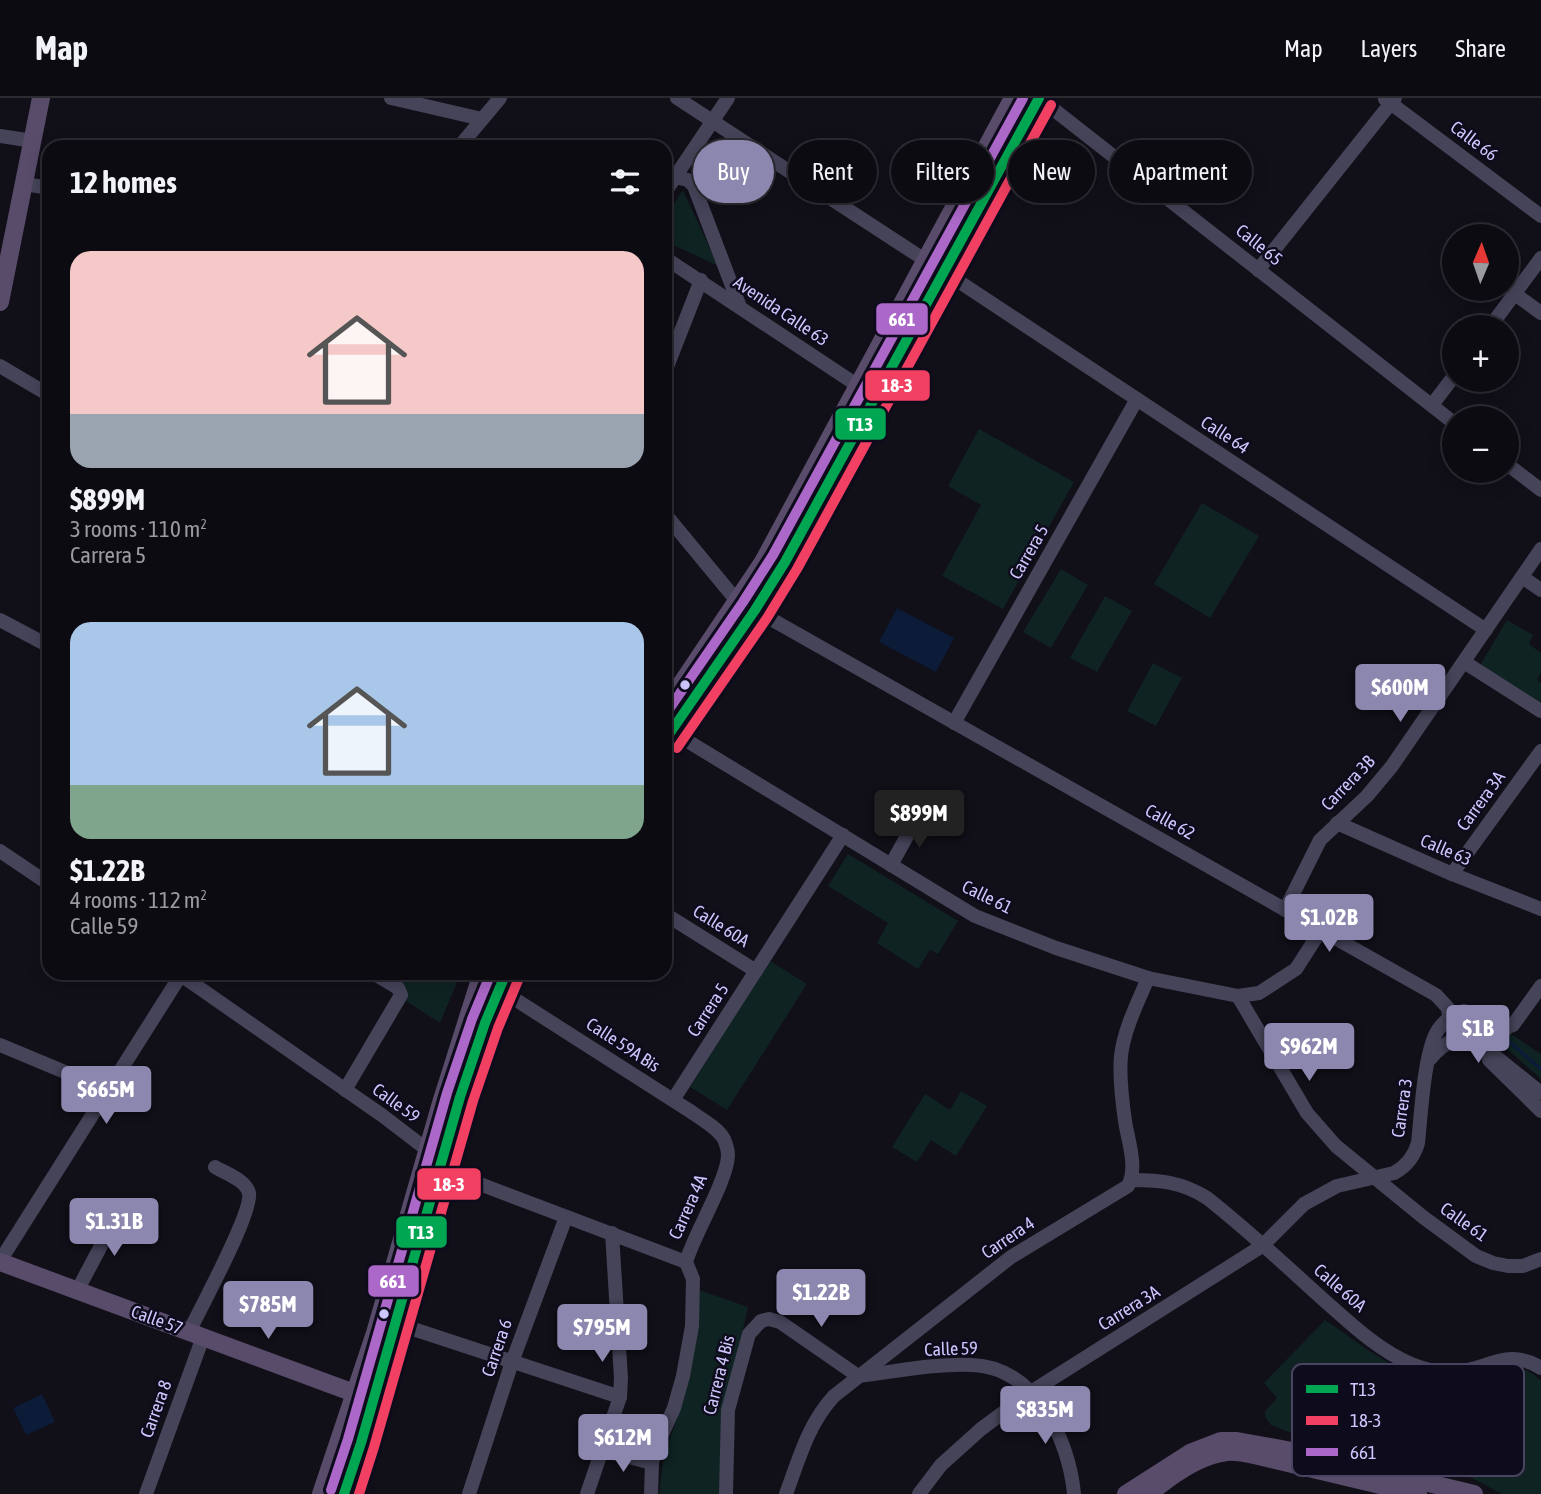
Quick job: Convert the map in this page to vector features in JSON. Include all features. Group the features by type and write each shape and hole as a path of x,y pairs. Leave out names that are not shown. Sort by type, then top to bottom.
{"main road":[{"path":"0,302 41,98"},
{"path":"672,729 755,610 794,546 1039,98"},
{"path":"672,698 763,562 1011,99"},
{"path":"321,1494 398,1255 427,1149 480,980"},
{"path":"344,1494 470,1067 502,981"},
{"name":"Calle 57","path":"0,1261 354,1393"},
{"path":"1126,1494 1149,1488 1170,1464 1198,1449 1221,1441 1265,1445 1292,1453"},
{"path":"1369,1476 1419,1491 1474,1494"}],"street":[{"path":"391,98 482,119"},
{"path":"467,140 499,98"},
{"path":"677,98 925,260"},
{"path":"672,182 729,98"},
{"name":"Calle 65","path":"1039,98 1442,413"},
{"path":"1258,270 1390,100"},
{"name":"Calle 66","path":"1390,100 1541,216"},
{"path":"0,135 33,141"},
{"path":"675,177 688,180 694,186 740,307"},
{"path":"24,184 42,187"},
{"path":"1519,288 1541,258"},
{"name":"Avenida Calle 63","path":"672,262 875,397"},
{"name":"Calle 64","path":"943,271 1486,631"},
{"path":"672,354 701,280"},
{"path":"1519,296 1541,313"},
{"path":"0,366 42,391"},
{"path":"1432,405 1442,392"},
{"name":"Carrera 5","path":"954,723 1137,400"},
{"path":"1519,474 1541,491"},
{"path":"672,522 737,601"},
{"name":"Carrera 3B","path":"1285,910 1313,851 1337,823 1378,784 1541,549"},
{"path":"1522,577 1541,590"},
{"name":"Calle 62","path":"755,610 1436,995 1448,1008 1452,1027 1464,1037 1480,1044 1541,1093"},
{"path":"0,620 42,642"},
{"path":"1464,662 1541,711"},
{"name":"Calle 61","path":"672,737 843,835 975,916 1056,948 1148,978 1238,996 1259,993 1291,974 1303,961 1321,930"},
{"name":"Carrera 3A","path":"1452,874 1541,751"},
{"path":"891,865 917,818"},
{"name":"Calle 63","path":"1337,823 1452,874 1541,909"},
{"name":"Carrera 5","path":"673,1100 843,835"},
{"path":"0,851 42,879"},
{"name":"Calle 60A","path":"672,918 756,971"},
{"path":"1131,1180 1132,1164 1122,1096 1121,1056 1130,1021 1148,978"},
{"path":"0,1261 176,980"},
{"name":"Calle 59","path":"189,980 472,1182 686,1262"},
{"path":"345,1090 400,999 398,988 385,980"},
{"name":"Calle 59A Bis","path":"502,981 715,1129 723,1138"},
{"path":"1450,1018 1464,1012 1507,1028 1518,1022 1541,986"},
{"name":"Calle 61","path":"1238,996 1307,1113 1336,1146 1476,1256 1493,1263 1522,1266 1541,1259"},
{"name":"Carrera 3","path":"1373,1177 1402,1168 1415,1153 1429,1060 1438,1031 1450,1018"},
{"name":"Carrera 3","path":"1429,1060 1445,1043 1507,1028"},
{"path":"1480,1044 1489,1061 1541,1111"},
{"path":"0,1045 108,1090"},
{"name":"Carrera 4A","path":"651,1494 655,1450 674,1408 692,1326 693,1279 686,1262 695,1235 727,1164 728,1155 723,1138"},
{"name":"Carrera 8","path":"146,1494 196,1335 249,1200 243,1183 215,1167"},
{"name":"Carrera 3A","path":"919,1494 941,1465 981,1429 1031,1392 1262,1246 1304,1204 1337,1186 1373,1177"},
{"name":"Calle 60A","path":"1131,1180 1166,1181 1194,1190 1221,1209 1355,1328 1410,1364"},
{"name":"Carrera 4","path":"786,1494 814,1421 834,1396 1002,1264 1122,1191 1131,1180"},
{"path":"77,1290 120,1210"},
{"name":"Carrera 6","path":"469,1494 512,1362 566,1217"},
{"path":"587,1494 620,1397 612,1233"},
{"name":"Carrera 4 Bis","path":"726,1494 728,1410 749,1334 761,1321 780,1322 858,1376"},
{"path":"396,1323 620,1397"},
{"name":"Calle 60A","path":"1488,1364 1511,1358 1523,1359 1541,1368"},
{"name":"Calle 59","path":"858,1376 971,1364 999,1371 1031,1392 1040,1403 1063,1442 1074,1494"},
{"path":"602,1450 652,1463"}],"green space":[{"path":"683,190 718,266 672,244 672,206"},
{"path":"979,429 1074,482 1003,609 942,576 981,505 948,486"},
{"path":"1202,503 1259,536 1210,618 1154,584"},
{"path":"1061,569 1088,585 1051,648 1023,632"},
{"path":"1105,596 1132,611 1097,672 1070,658"},
{"path":"1507,620 1533,635 1529,644 1541,653 1541,672 1537,680 1541,683 1541,700 1538,707 1479,667"},
{"path":"1153,663 1182,678 1156,726 1127,711"},
{"path":"848,854 958,921 938,954 930,950 918,969 877,943 888,923 828,886"},
{"path":"770,961 807,984 727,1110 690,1087"},
{"path":"374,980 458,980 440,1023"},
{"path":"1505,1030 1541,1054 1541,1079 1498,1041"},
{"path":"961,1091 987,1106 956,1156 931,1140 917,1162 892,1147 925,1094 950,1110"},
{"path":"699,1290 748,1307 722,1422 722,1494 659,1494 664,1455 684,1399"},
{"path":"1325,1320 1391,1364 1292,1364 1292,1434 1271,1425 1265,1417 1265,1411 1277,1398 1264,1383"},
{"path":"1524,1370 1530,1372 1541,1381 1541,1494 1502,1494 1472,1478 1462,1476 1524,1476"}],"water":[{"path":"897,608 954,638 936,672 879,642"},
{"path":"42,1394 55,1422 26,1435 13,1408"}],"waterway":[{"path":"1500,1034 1541,1069"}],"transit line":[{"name":"661","path":"672,705 773,555 1023,98"},
{"name":"T13","path":"672,730 785,562 1039,98"},
{"name":"18-3","path":"677,748 767,618 797,569 1051,105"},
{"name":"661","path":"331,1490 447,1093 488,980"},
{"name":"T13","path":"344,1494 460,1097 503,980"},
{"name":"18-3","path":"359,1494 473,1101 498,1028 518,980"}]}
